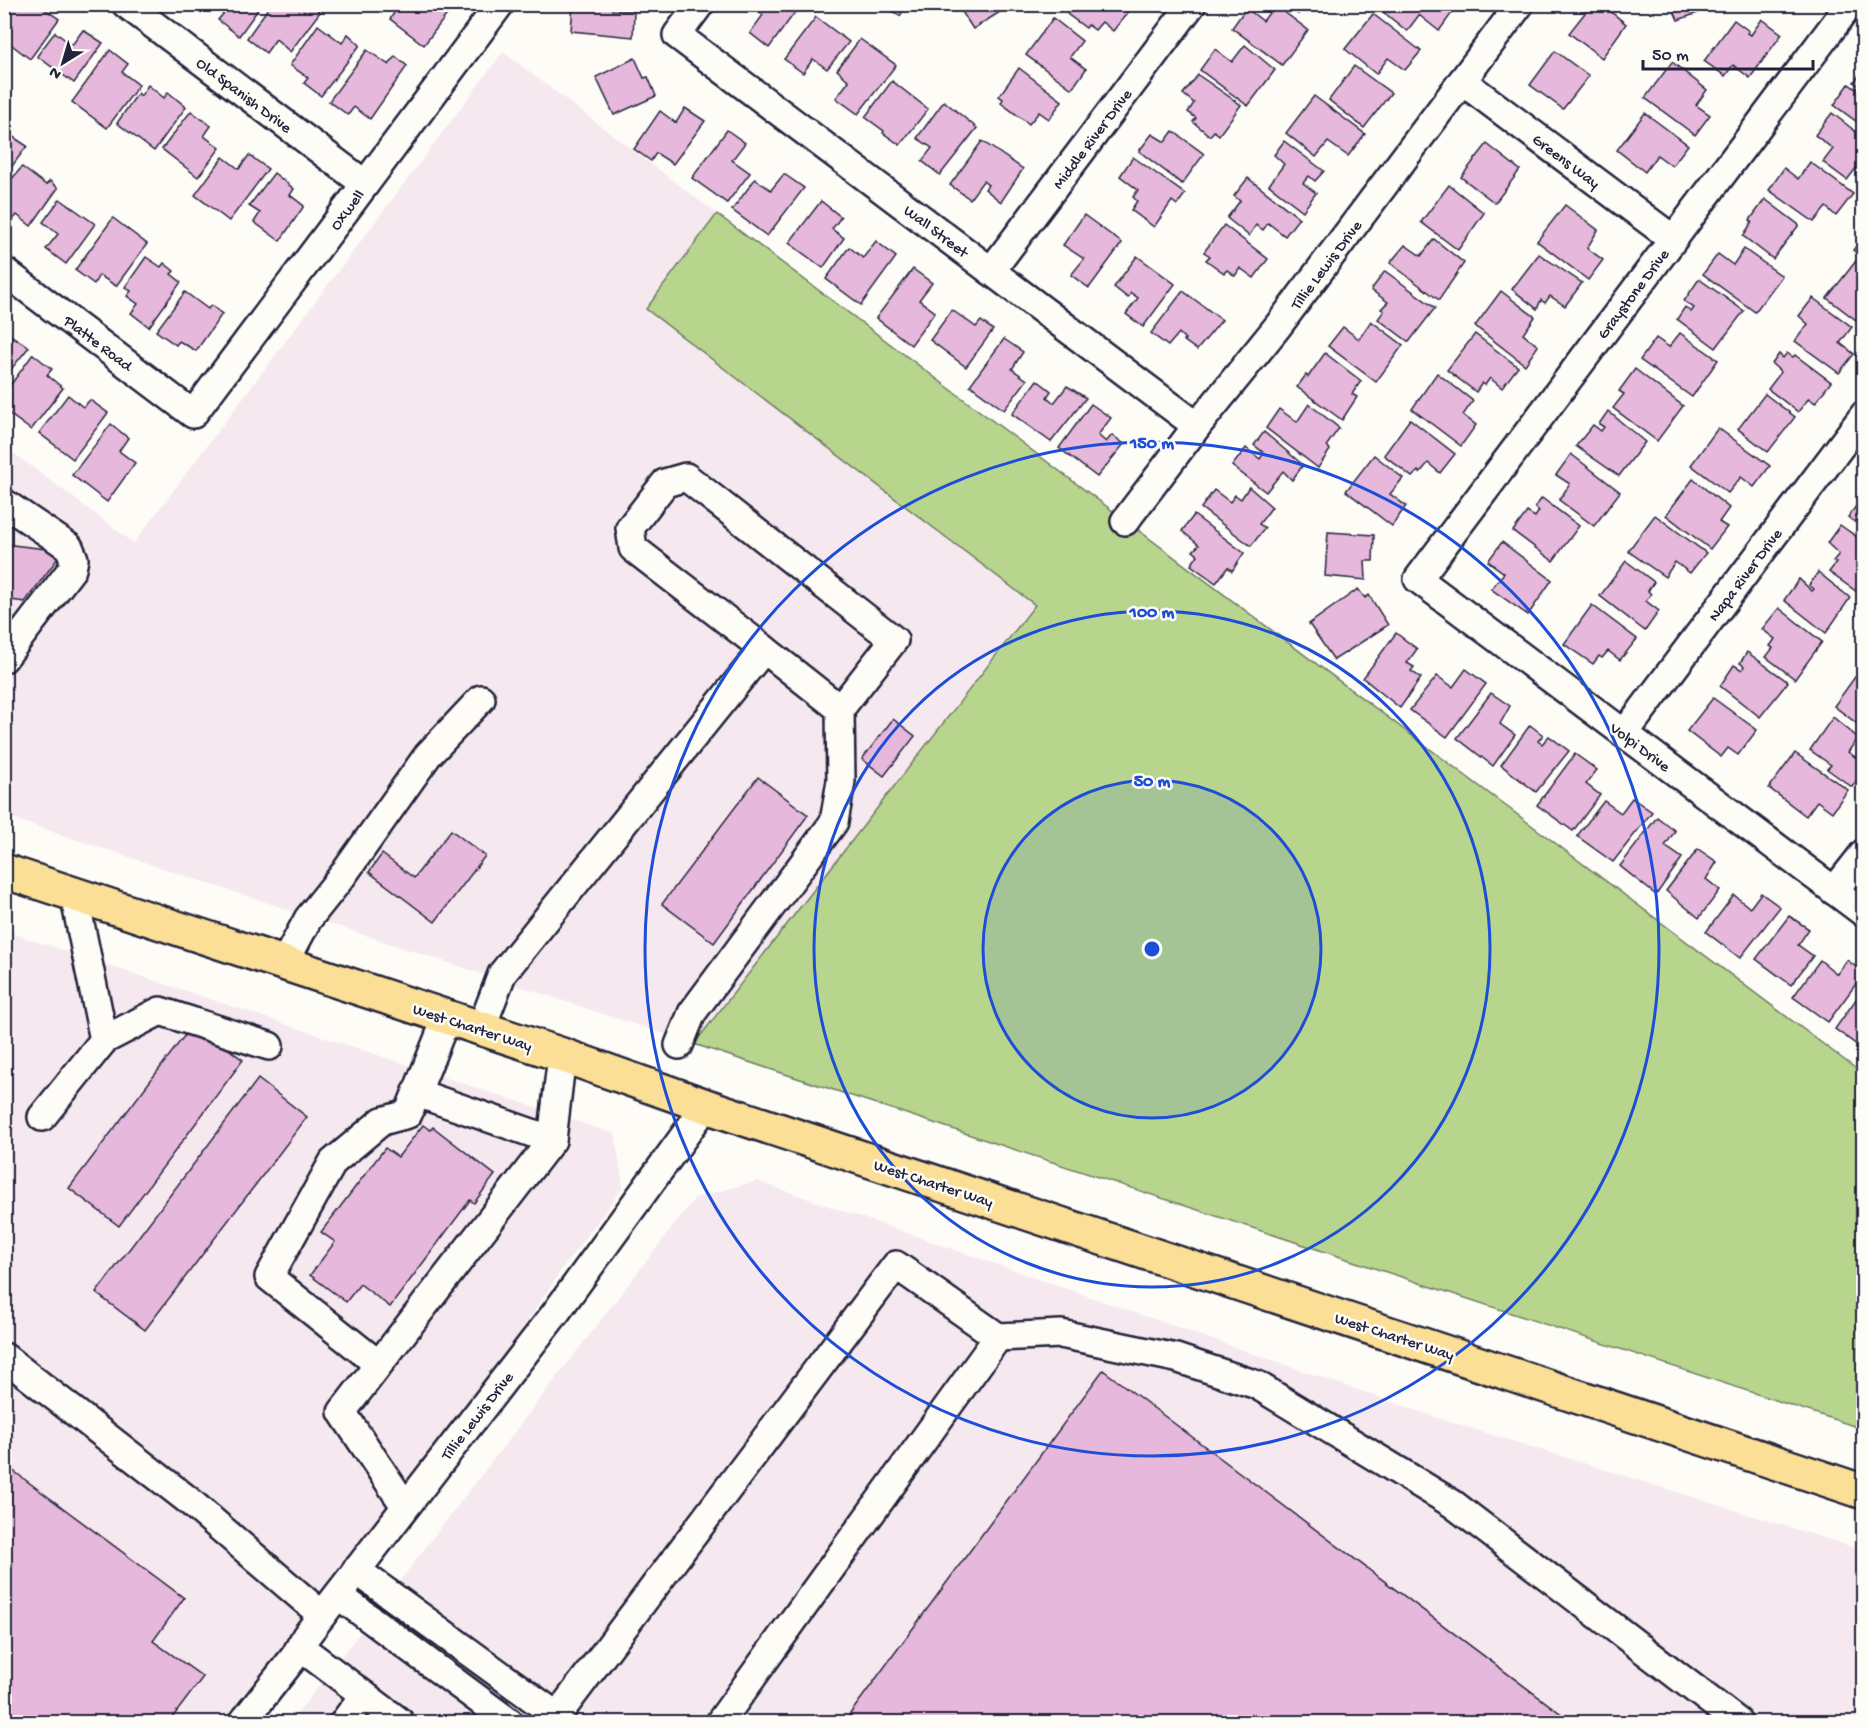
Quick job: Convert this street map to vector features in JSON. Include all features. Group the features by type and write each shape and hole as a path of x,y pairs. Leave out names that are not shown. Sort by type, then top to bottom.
{"highway":[{"name":"West Charter Way","path":"4,871 562,1055 706,1106 1863,1492"}],"street":[{"name":"Old Spanish Drive","path":"126,4 365,184"},
{"name":"Oxwell","path":"193,414 500,4"},
{"name":"Wall Street","path":"700,4 677,35 1197,426"},
{"name":"Middle River Drive","path":"991,271 1192,4"},
{"name":"Tillie Lewis Drive","path":"1125,521 1197,426 1278,326 1520,4"},
{"name":"Graystone Drive","path":"1418,579 1673,239 1851,11"},
{"name":"Greens Way","path":"1462,81 1673,239"},
{"name":"Platte Road","path":"4,271 193,414"},
{"name":"Napa River Drive","path":"1624,734 1863,415"},
{"path":"679,1045 692,1013 834,822 841,781 840,709 894,640 686,477 665,483 630,528 633,548 840,709"},
{"path":"4,503 69,548 74,559 72,569 4,658"},
{"name":"Volpi Drive","path":"1418,579 1863,913"},
{"path":"482,1029 502,974 764,649"},
{"path":"284,964 308,919 343,875 428,755 481,699"},
{"path":"1834,891 1863,853"},
{"path":"74,894 104,1040"},
{"path":"42,1117 104,1040 160,1011 269,1046"},
{"path":"378,1364 269,1277 333,1162 381,1121 408,1114 447,1017"},
{"path":"405,1506 342,1412 552,1140 562,1055"},
{"path":"417,1093 552,1140"},
{"name":"Tillie Lewis Drive","path":"243,1722 356,1570 557,1311 706,1106"},
{"path":"356,1570 557,1716 896,1265 998,1337 1061,1334 1176,1358 1257,1384 1453,1504 1738,1722"},
{"path":"720,1722 998,1337"},
{"path":"4,1357 188,1500 330,1605 509,1722"},
{"path":"300,1647 400,1722"},
{"path":"344,1722 364,1695"}],"shaded area":[{"path":"503,52 717,214 646,309 1035,605 694,1044 5,816 4,446 134,543"},
{"path":"5,931 615,1134 623,1187 562,1269 405,1506 234,1722 5,1722"},
{"path":"757,1181 1438,1418 1863,1550 1863,1722 291,1722 695,1198"}],"green space":[{"path":"717,214 1863,1074 1863,1429 694,1044 1035,605 646,309"}],"building":[{"path":"11,4 44,4 42,7 59,19 30,59 4,39 4,13"},
{"path":"211,4 262,4 239,36 218,20 224,13"},
{"path":"271,4 310,4 320,12 290,52 276,39 266,53 247,38"},
{"path":"400,4 455,4 424,45 390,19"},
{"path":"573,4 612,4 612,10 634,11 633,37 571,31"},
{"path":"749,4 801,4 769,48 750,33 763,15"},
{"path":"881,4 907,4 900,16"},
{"path":"957,4 995,4 1000,12 973,29"},
{"path":"1067,4 1118,4 1128,12 1113,31 1102,22 1095,30 1088,25 1086,28 1067,14 1070,10 1065,6"},
{"path":"1286,4 1305,4 1298,14"},
{"path":"1379,4 1446,4 1454,10 1439,31 1419,15 1407,31 1377,7"},
{"path":"1592,4 1601,4 1626,24 1602,58 1569,33"},
{"path":"1671,4 1716,4 1717,6 1678,20"},
{"path":"1275,5 1308,30 1282,65 1232,28 1246,8 1263,21"},
{"path":"1373,14 1421,51 1405,70 1388,58 1376,74 1345,49"},
{"path":"816,17 849,42 827,69 813,59 803,73 784,59"},
{"path":"1053,18 1082,41 1070,57 1086,69 1072,89 1026,55"},
{"path":"1762,19 1782,34 1750,78 1733,65 1725,76 1704,61 1734,20 1751,35"},
{"path":"318,25 342,43 348,34 360,45 321,96 304,83 308,78 290,65"},
{"path":"83,30 103,43 74,83 37,56 55,32 72,45"},
{"path":"860,39 896,65 858,114 836,98 849,81 837,70"},
{"path":"1245,45 1275,70 1248,106 1200,70 1215,49 1232,62"},
{"path":"110,50 128,64 122,72 139,85 107,128 72,102"},
{"path":"367,50 389,65 395,56 407,66 370,119 354,107 348,115 329,101"},
{"path":"1555,51 1589,76 1563,109 1530,85"},
{"path":"635,58 644,78 648,77 656,96 614,115 596,77"},
{"path":"1672,62 1707,90 1696,105 1710,115 1695,135 1645,98"},
{"path":"1354,66 1391,93 1364,128 1329,100"},
{"path":"1019,68 1062,101 1049,119 1039,112 1029,124 1001,103 1003,99 999,96"},
{"path":"1864,69 1864,127 1834,105 1849,84 1856,89 1859,86 1854,82"},
{"path":"1198,75 1241,105 1219,135 1214,131 1210,136 1193,122 1196,118 1188,112 1194,103 1183,94"},
{"path":"892,81 928,109 900,145 865,117"},
{"path":"148,85 164,98 168,92 186,107 154,151 117,123 138,93 141,96"},
{"path":"1314,96 1365,134 1348,156 1328,142 1316,157 1286,133"},
{"path":"944,101 977,128 940,175 922,161 932,148 917,138"},
{"path":"685,108 705,121 673,164 656,153 651,161 634,149 660,111 676,123"},
{"path":"191,111 211,126 204,136 220,148 198,177 162,149"},
{"path":"1645,113 1688,145 1672,166 1657,155 1645,172 1617,150"},
{"path":"1832,113 1864,138 1864,158 1847,180 1823,162 1833,149 1815,135"},
{"path":"727,130 745,143 732,160 750,173 727,203 692,178"},
{"path":"4,131 27,146 4,177"},
{"path":"1173,131 1204,154 1182,184 1139,151 1152,134 1165,142"},
{"path":"982,141 1023,169 1001,202 985,189 988,185 983,181 970,199 950,185"},
{"path":"1284,141 1324,171 1315,181 1309,176 1303,183 1316,193 1303,211 1269,185 1284,164 1274,155"},
{"path":"1487,144 1520,170 1495,203 1461,177"},
{"path":"249,155 268,169 229,221 195,195 223,157 239,169"},
{"path":"1133,157 1185,194 1177,205 1172,201 1154,227 1131,210 1137,201 1133,197 1138,190 1120,176"},
{"path":"1810,162 1853,194 1836,216 1826,207 1814,222 1769,190 1784,168 1798,179"},
{"path":"22,167 46,185 50,181 58,188 31,226 17,215 12,221 4,215 4,188"},
{"path":"274,173 294,189 290,195 304,206 280,241 254,222 260,213 249,206"},
{"path":"784,174 804,188 767,236 732,210 755,179 771,190"},
{"path":"1248,178 1299,218 1285,236 1268,223 1263,230 1256,225 1249,236 1227,218 1240,201 1234,196"},
{"path":"1449,185 1484,213 1458,250 1421,222"},
{"path":"60,199 95,224 66,264 46,249 58,234 43,222"},
{"path":"1765,199 1799,225 1773,259 1743,236 1752,222 1750,220"},
{"path":"821,201 841,217 832,229 844,238 823,268 789,243"},
{"path":"1565,205 1598,230 1587,248 1603,260 1588,280 1537,241"},
{"path":"1084,215 1122,243 1089,288 1071,275 1084,259 1063,245"},
{"path":"113,218 147,244 116,286 99,275 94,284 75,270"},
{"path":"1224,225 1268,259 1254,278 1240,268 1235,276 1227,270 1224,273 1206,260 1210,256 1204,252"},
{"path":"1864,236 1864,258 1853,250"},
{"path":"1434,239 1464,263 1439,300 1390,263 1405,245 1421,256"},
{"path":"876,241 896,257 861,305 826,279 849,247 863,258"},
{"path":"1744,249 1782,276 1755,312 1703,274 1718,254 1733,265"},
{"path":"1539,254 1582,283 1565,306 1550,296 1545,303 1541,300 1537,309 1512,289"},
{"path":"1137,256 1175,284 1143,327 1126,314 1138,298 1131,293 1128,298 1114,287"},
{"path":"146,257 161,267 164,263 174,271 171,274 181,282 149,327 131,313 138,304 127,296 131,291 125,287"},
{"path":"1856,261 1864,266 1864,310 1856,320 1827,298"},
{"path":"913,269 932,283 919,300 935,312 911,345 876,318"},
{"path":"1385,271 1435,308 1409,342 1378,319 1384,311 1381,309 1388,302 1371,290"},
{"path":"1699,279 1744,311 1716,348 1677,319 1685,307 1691,312 1694,308 1684,301"},
{"path":"1183,291 1222,320 1197,350 1183,340 1185,339 1179,333 1168,346 1151,333"},
{"path":"1501,291 1535,317 1523,334 1538,346 1525,365 1475,326"},
{"path":"185,292 208,309 211,305 222,314 196,351 179,341 176,345 156,331"},
{"path":"1813,298 1852,327 1840,343 1854,354 1839,373 1795,341 1808,324 1799,316"},
{"path":"952,310 976,327 981,321 993,330 966,367 930,340"},
{"path":"1371,321 1403,345 1376,382 1328,346 1343,327 1359,339"},
{"path":"1680,333 1718,360 1692,397 1640,360 1656,338 1669,347"},
{"path":"1475,334 1518,367 1502,388 1490,378 1485,385 1482,383 1476,392 1447,370"},
{"path":"10,335 29,347 4,378 4,343"},
{"path":"1004,339 1023,352 1012,369 1027,380 1004,410 970,385"},
{"path":"1325,353 1361,381 1352,394 1357,397 1342,420 1297,387 1306,375 1308,377"},
{"path":"1787,353 1793,357 1795,355 1831,382 1815,403 1809,398 1798,412 1768,389 1781,372 1772,364 1779,354 1783,358"},
{"path":"33,354 52,369 47,375 63,388 31,430 4,410 4,394"},
{"path":"1635,369 1683,406 1657,441 1613,408 1624,394 1619,391"},
{"path":"1437,373 1473,401 1463,415 1476,425 1461,446 1412,409"},
{"path":"1037,380 1051,391 1047,397 1054,403 1067,386 1086,398 1051,442 1012,414"},
{"path":"1765,394 1795,417 1768,452 1738,429"},
{"path":"68,395 83,407 90,400 108,413 73,459 39,433"},
{"path":"1091,404 1111,418 1098,435 1106,442 1112,435 1124,444 1097,477 1059,448"},
{"path":"1309,404 1339,428 1327,445 1330,450 1318,468 1266,428 1279,409 1297,422"},
{"path":"1608,411 1645,442 1619,476 1576,446 1593,425 1601,431 1604,427 1599,424"},
{"path":"1410,419 1455,454 1440,473 1428,463 1420,473 1418,471 1412,477 1384,455"},
{"path":"111,424 128,438 119,451 135,463 107,502 72,475"},
{"path":"1718,428 1770,466 1754,487 1741,477 1728,493 1691,465"},
{"path":"1264,432 1303,465 1292,480 1283,471 1266,492 1232,466 1246,448 1260,459 1264,453 1254,445"},
{"path":"1571,454 1620,492 1594,526 1559,500 1570,484 1556,475"},
{"path":"1374,455 1403,478 1390,494 1406,506 1392,526 1346,491"},
{"path":"1693,479 1729,508 1719,522 1727,527 1710,549 1666,515"},
{"path":"1249,487 1272,507 1259,524 1265,528 1251,546 1201,508 1214,490 1230,502 1235,495 1241,499"},
{"path":"1542,498 1579,526 1553,561 1513,531 1527,512 1535,517 1539,511 1535,507"},
{"path":"1862,498 1864,500 1864,529 1848,517"},
{"path":"1194,515 1244,553 1232,571 1228,567 1216,583 1191,565 1198,555 1193,551 1199,545 1182,531"},
{"path":"1655,515 1706,553 1690,573 1675,562 1665,577 1628,551"},
{"path":"1840,525 1864,542 1864,589 1860,594 1829,572 1836,563 1833,561 1839,554 1827,543"},
{"path":"1328,532 1374,535 1373,561 1365,561 1366,580 1325,576"},
{"path":"1502,542 1552,580 1528,615 1491,589 1504,573 1488,561"},
{"path":"4,544 46,549 58,558 25,602 4,599"},
{"path":"1626,561 1654,582 1648,591 1651,594 1646,601 1659,611 1645,631 1600,596"},
{"path":"1818,572 1850,598 1826,633 1784,600 1799,579 1812,591 1814,589 1809,585"},
{"path":"1358,589 1365,598 1369,595 1388,625 1334,660 1309,624"},
{"path":"1592,605 1637,639 1620,660 1608,651 1602,658 1599,656 1593,664 1564,644"},
{"path":"1779,608 1822,642 1795,679 1766,657 1773,648 1770,646 1775,639 1762,629"},
{"path":"1396,633 1417,649 1407,663 1414,667 1411,671 1421,678 1400,708 1363,678"},
{"path":"1747,652 1788,682 1760,717 1720,686 1734,665 1742,670 1744,666 1740,663"},
{"path":"1466,669 1486,684 1447,737 1410,710 1437,676 1453,687"},
{"path":"1860,670 1864,673 1864,729 1834,706"},
{"path":"1491,693 1510,706 1500,724 1515,735 1493,766 1457,738"},
{"path":"1713,698 1757,730 1738,755 1728,748 1721,757 1687,731"},
{"path":"1833,717 1858,738 1848,752 1864,763 1864,771 1852,787 1827,769 1831,765 1810,750"},
{"path":"893,719 915,736 884,776 862,759"},
{"path":"1530,725 1543,735 1538,741 1542,744 1549,736 1569,751 1536,792 1501,765"},
{"path":"1795,753 1848,790 1832,812 1817,801 1806,816 1769,788"},
{"path":"1575,754 1597,770 1586,784 1600,795 1573,831 1537,805"},
{"path":"758,777 808,815 714,943 662,904"},
{"path":"1632,798 1652,812 1613,862 1577,836 1604,801 1621,813"},
{"path":"1657,817 1675,831 1665,846 1682,858 1656,895 1620,866"},
{"path":"451,830 485,856 435,922 369,872 382,854 414,878"},
{"path":"1698,849 1717,862 1706,879 1720,890 1699,918 1666,891"},
{"path":"1761,893 1780,907 1740,958 1706,932 1734,895 1750,908"},
{"path":"1789,916 1809,929 1798,945 1813,956 1791,985 1756,959"},
{"path":"1820,960 1837,974 1847,960 1864,973 1828,1022 1793,997"},
{"path":"1864,988 1864,1050 1835,1029"},
{"path":"194,1023 243,1060 119,1226 69,1188"},
{"path":"258,1079 307,1117 145,1330 96,1293"},
{"path":"423,1125 430,1130 433,1127 495,1175 474,1203 470,1200 390,1307 360,1284 346,1302 310,1275 335,1242 321,1232 385,1148 398,1157"},
{"path":"1103,1370 1572,1722 844,1722"},
{"path":"4,1464 184,1598 153,1641 203,1677 169,1722 4,1722"}]}
